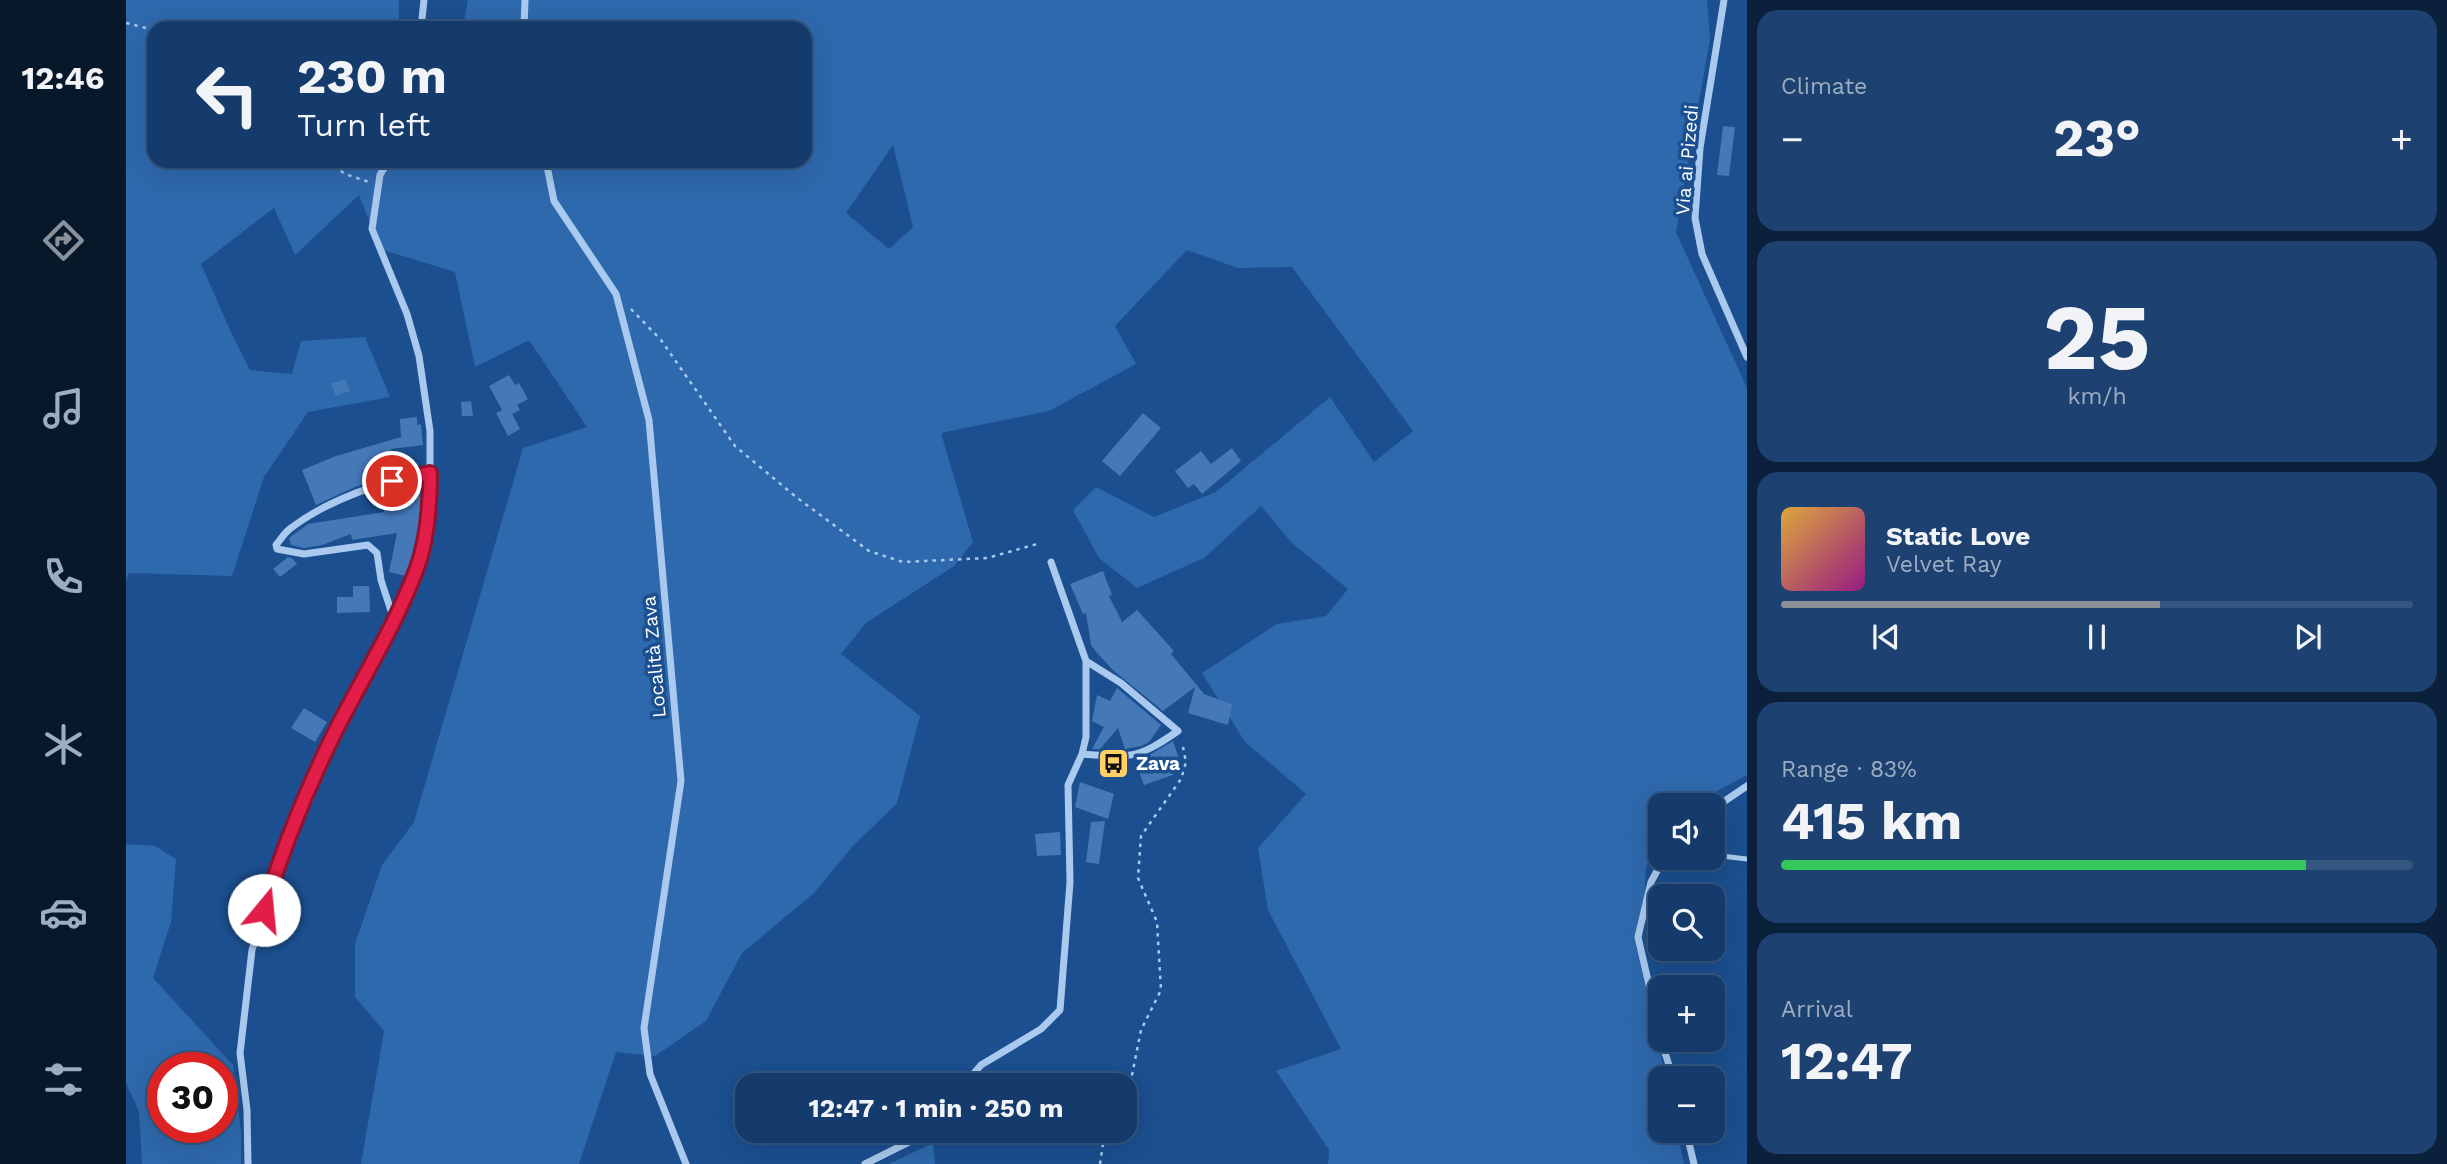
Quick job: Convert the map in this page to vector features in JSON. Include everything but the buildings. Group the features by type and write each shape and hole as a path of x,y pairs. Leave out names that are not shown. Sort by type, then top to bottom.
{"street":[{"path":"422,21 424,0"},
{"path":"524,21 525,0"},
{"name":"Via ai Pizedi","path":"1724,0 1700,148 1695,218 1702,254 1747,357"},
{"path":"248,1164 247,1110 240,1054 252,950 291,826 334,735 394,620 418,566 429,502 430,431 419,356 407,314 372,229 380,175 384,168"},
{"name":"Località Zava","path":"547,168 554,201 616,294 649,420 681,781 644,1028 650,1074 686,1164"},
{"path":"394,620 381,580 377,553 368,545 304,554 277,550 276,545 289,529 349,498 387,482 430,473"},
{"path":"974,1073 981,1065 1041,1028 1060,1010 1070,882 1068,785 1082,754 1086,737 1086,661 1051,562"},
{"path":"1082,754 1128,757 1149,751 1178,732 1121,683 1086,661"},
{"path":"1725,800 1747,786"},
{"path":"1648,981 1638,937 1651,882 1658,870"},
{"path":"865,1164 906,1143"},
{"path":"1689,1143 1694,1164"}],"lane":[{"path":"1725,856 1747,859"}],"path":[{"path":"126,23 147,28"},
{"path":"337,168 362,181 379,183"},
{"path":"616,294 661,340 735,446 796,497 869,551 903,562 987,558 1041,542"},
{"path":"1132,1073 1141,1030 1161,990 1157,922 1138,878 1141,836 1181,779 1186,762 1184,746 1178,732"},
{"path":"1100,1164 1103,1143"}],"shaded area":[{"path":"126,0 399,0 399,21 147,21 147,168 812,168 812,21 464,21 468,0 1707,0 1710,39 1676,232 1747,388 1747,775 1713,793 1648,793 1648,863 1641,965 1648,997 1648,1052 1660,1052 1663,1066 1648,1066 1648,1143 1680,1143 1684,1164 1328,1164 1329,1150 1276,1071 1341,1049 1268,910 1258,848 1306,794 1245,742 1202,673 1277,624 1326,616 1348,589 1292,543 1261,506 1204,558 1137,588 1099,558 1073,510 1096,487 1154,517 1216,492 1330,397 1374,462 1413,431 1292,267 1238,268 1187,250 1115,326 1136,364 1049,411 941,433 973,542 954,566 866,623 841,654 920,716 897,803 852,847 814,893 742,953 706,1021 655,1056 616,1052 579,1164 361,1164 384,1031 355,997 355,944 382,865 414,822 523,448 587,427 529,340 475,367 455,272 380,249 359,195 295,255 274,208 201,264 250,370 292,374 301,341 365,337 390,397 308,412 264,477 232,576 129,573 126,581","holes":["893,145 913,227 889,249 846,213"]},
{"path":"126,844 155,846 176,859 171,922 153,978 221,1052 147,1052 147,1143 238,1143 238,1107 241,1164 142,1164 139,1111 126,1083"},
{"path":"933,1143 935,1164 889,1164"}],"place":[{"name":"Zava","path":"1113,763"}],"route":[{"path":"264,910 291,826 334,735 389,633 418,566 429,502 430,473 392,481"}]}
